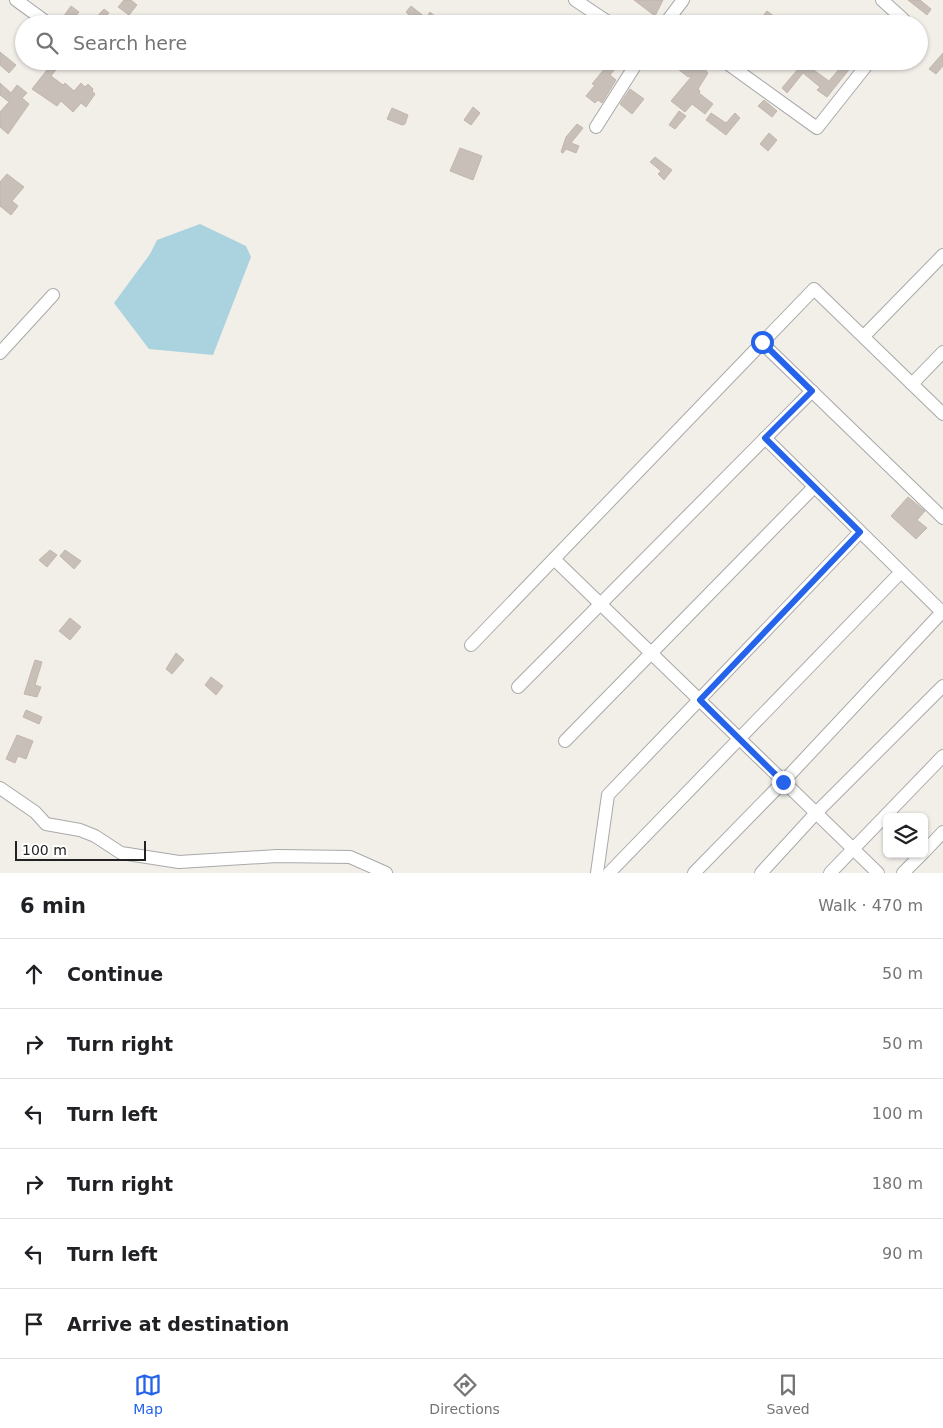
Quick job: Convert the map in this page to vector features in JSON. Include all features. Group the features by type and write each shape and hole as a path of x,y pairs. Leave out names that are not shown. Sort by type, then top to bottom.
{"street":[{"path":"575,0 598,15"},
{"path":"673,15 683,0"},
{"path":"882,0 899,15"},
{"path":"25,2 39,15"},
{"path":"596,127 632,70"},
{"path":"736,70 817,128 863,70"},
{"path":"864,336 943,255"},
{"path":"471,645 814,289 943,414"},
{"path":"0,354 54,295"},
{"path":"762,342 943,518"},
{"path":"912,384 943,352"},
{"path":"518,687 812,391"},
{"path":"694,873 943,613 765,438"},
{"path":"565,741 814,487"},
{"path":"597,873 608,794 860,532"},
{"path":"554,559 878,873"},
{"path":"609,873 901,572"},
{"path":"761,873 816,813 943,686"},
{"path":"830,873 943,756"},
{"path":"0,788 35,812 46,824 88,833 121,853 179,862 277,856 350,857 386,873"},
{"path":"928,848 943,832"},
{"path":"904,873 918,858"}],"water":[{"path":"200,224 246,246 251,257 213,355 149,349 114,303 150,254 157,240"}],"building":[{"path":"124,0 131,0 137,5 129,15 118,7"},
{"path":"634,0 663,0 656,15"},
{"path":"908,0 920,0 931,9 927,15"},
{"path":"71,6 79,12 77,15 64,15"},
{"path":"411,6 422,15 409,15 406,12"},
{"path":"104,9 109,13 107,15 98,15"},
{"path":"767,11 772,15 764,15"},
{"path":"0,52 15,66 9,73 0,65"},
{"path":"943,53 943,66 936,74 929,69"},
{"path":"47,70 56,70 51,76 63,85 65,83 74,91 81,83 85,87 88,84 95,94 86,107 81,103 73,112 61,101 57,106 32,89"},
{"path":"603,70 614,70 610,75 616,80 602,103 598,100 595,103 586,96 595,85 592,84"},
{"path":"679,70 706,70 708,73 698,89 699,93 713,104 705,114 692,104 685,112 671,101 692,76 688,77"},
{"path":"797,70 814,70 829,81 838,70 849,70 827,97 817,90 820,87 803,73 787,93 782,88"},
{"path":"0,83 11,93 17,85 27,93 22,98 29,104 8,134 0,127 0,112 9,102 0,95"},
{"path":"630,89 644,99 632,114 620,104"},
{"path":"764,100 777,111 772,117 758,106"},
{"path":"473,107 480,113 471,125 464,120"},
{"path":"392,108 408,115 405,124 402,125 387,119"},
{"path":"679,111 686,116 675,129 669,125"},
{"path":"711,113 726,123 735,113 740,118 726,135 706,120"},
{"path":"577,124 583,128 571,143 579,146 576,153 566,149 563,153 561,152 566,137"},
{"path":"769,133 777,140 768,151 760,144"},
{"path":"460,148 482,156 473,180 450,171"},
{"path":"655,157 672,170 664,180 658,174 661,171 650,162"},
{"path":"7,174 24,187 12,201 18,206 11,215 0,206 0,182"},
{"path":"908,497 925,511 917,520 927,528 916,539 891,516"},
{"path":"50,550 57,555 47,567 39,560"},
{"path":"65,550 81,561 74,569 60,556"},
{"path":"70,618 81,627 70,640 59,631"},
{"path":"176,653 184,660 172,674 166,669"},
{"path":"35,660 42,662 35,685 41,687 37,697 24,694"},
{"path":"211,677 223,686 216,695 205,685"},
{"path":"26,710 42,717 39,724 23,717"},
{"path":"17,735 33,741 26,759 18,756 15,763 6,759"}],"route":[{"path":"762,342 812,391 765,438 860,532 700,700 783,782"}]}
